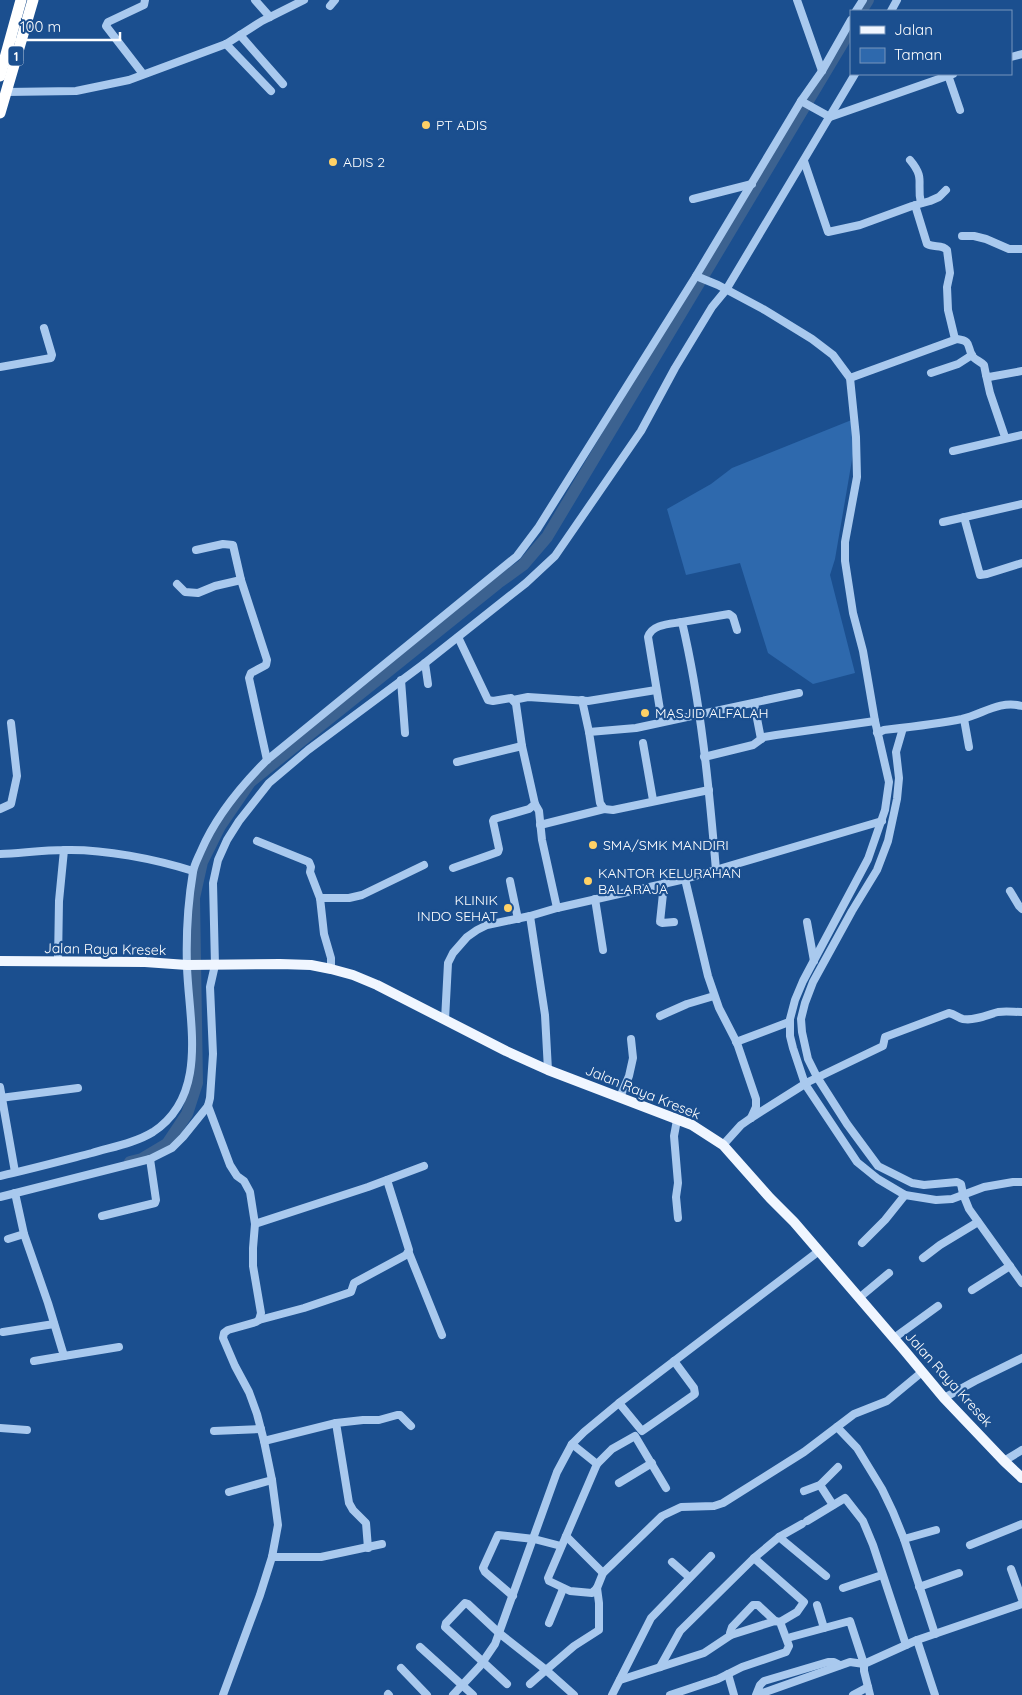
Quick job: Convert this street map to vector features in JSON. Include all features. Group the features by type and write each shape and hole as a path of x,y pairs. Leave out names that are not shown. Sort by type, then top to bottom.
{"highway":[{"name":"1","path":"0,113 6,92 21,0"},
{"name":"1","path":"0,76 33,0"}],"main road":[{"name":"Jalan Raya Kresek","path":"0,961 145,962 188,965 288,964 310,965 331,969 377,985 548,1070 692,1125 723,1145 819,1251 944,1398 1022,1478"}],"street":[{"path":"143,74 106,26 108,22 144,5 145,0"},
{"path":"255,0 270,16"},
{"path":"6,92 76,91 129,80 226,44 270,16 304,0"},
{"path":"797,0 822,71"},
{"path":"0,1176 108,1149 143,1138 164,1123 177,1109 191,1076 192,1047 188,928 193,871 205,841 230,801 244,783 267,760 516,556 538,528 697,277 850,22"},
{"path":"240,34 282,84"},
{"path":"226,44 271,91"},
{"path":"0,1197 150,1159 172,1148 208,1106 213,1064 210,987 213,883 218,860 227,840 239,821 269,783 308,750 425,663 526,583 555,556 640,431 675,368 712,307 726,290 854,75"},
{"path":"830,118 951,75 960,110"},
{"path":"803,103 830,118"},
{"path":"910,160 921,179 918,204 927,244 943,246 947,250 950,272 947,287 948,310 955,339"},
{"path":"804,161 828,232 860,225 939,197 946,190"},
{"path":"693,199 752,184"},
{"path":"962,236 980,237 1009,249 1022,249"},
{"path":"697,277 718,285 763,309 812,339 854,376 857,477 845,542 845,561 853,613 863,651 875,721 881,732 889,782 882,821 868,859 814,961 800,1001 794,1020 798,1046 811,1080 853,1145 859,1162 875,1170 912,1183 924,1185 957,1182 962,1190 968,1209 1022,1283"},
{"path":"0,367 51,358 52,355 44,328"},
{"path":"854,376 955,339 965,340 975,359 984,365 990,393 1005,437"},
{"path":"931,373 958,364 972,355"},
{"path":"986,375 989,377 1022,371"},
{"path":"953,451 1005,437 1022,435"},
{"path":"943,522 1022,504"},
{"path":"964,517 980,574 987,574 1022,563"},
{"path":"196,550 223,544 233,545 267,660 266,665 251,674 249,678 267,760"},
{"path":"177,584 185,592 198,592 242,580"},
{"path":"662,722 649,634 655,628 729,614 733,617 736,630"},
{"path":"682,622 693,673 699,715 709,790 716,870"},
{"path":"458,636 488,700 493,701 506,698 513,700 528,697 596,700 656,690"},
{"path":"425,663 428,684"},
{"path":"401,680 404,733"},
{"path":"589,732 636,728 799,694"},
{"path":"513,700 516,704 522,746 535,804 539,811 540,825 557,908"},
{"path":"582,700 600,803 604,809"},
{"path":"754,703 761,740"},
{"path":"881,732 964,718 994,706 1012,703 1022,706"},
{"path":"964,718 969,747"},
{"path":"704,757 753,745 776,735 875,721"},
{"path":"0,809 11,804 17,776 10,723"},
{"path":"808,982 877,870 882,857 893,821 899,778 896,752 902,728"},
{"path":"644,743 653,800"},
{"path":"456,762 522,746"},
{"path":"540,825 604,809 613,810 653,800 709,790"},
{"path":"453,868 498,852 500,849 494,819 529,809 535,804"},
{"path":"445,1020 448,963 453,953 467,937 477,930 557,908 685,879 882,821"},
{"path":"257,841 310,864 310,872 320,898 324,934 331,958 331,969"},
{"path":"58,961 59,901 64,850"},
{"path":"0,854 88,850 163,862 193,871"},
{"path":"320,898 349,898 362,895 424,864"},
{"path":"685,879 714,996 736,1042 756,1098 756,1107 751,1118"},
{"path":"510,881 518,918"},
{"path":"664,884 660,922 674,922"},
{"path":"1010,890 1022,908"},
{"path":"596,899 604,950"},
{"path":"530,916 545,1014 548,1070"},
{"path":"807,922 814,961"},
{"path":"660,1016 687,1004 714,996"},
{"path":"723,1145 741,1125 751,1118 811,1080 883,1046 885,1037 921,1025 944,1014 952,1014 963,1019 975,1019 999,1012 1022,1012"},
{"path":"736,1042 794,1020"},
{"path":"794,1020 798,1046 808,1059 811,1080 853,1145 870,1157 875,1170 890,1187 905,1195 936,1200 952,1198 962,1190 1022,1182"},
{"path":"620,1097 633,1058 631,1039"},
{"path":"0,1087 0,1098 15,1172"},
{"path":"0,1098 78,1088"},
{"path":"208,1106 230,1165 250,1192 255,1224 253,1266 260,1304 261,1313 259,1320"},
{"path":"677,1120 674,1136 678,1183 676,1196 678,1218"},
{"path":"859,1162 870,1157"},
{"path":"102,1216 155,1203 150,1159"},
{"path":"255,1224 424,1166"},
{"path":"387,1180 409,1253 442,1334"},
{"path":"15,1194 24,1234 64,1356"},
{"path":"862,1243 885,1220 905,1195"},
{"path":"923,1258 949,1239 978,1222"},
{"path":"8,1239 24,1234"},
{"path":"453,1695 483,1663 495,1644 557,1472 572,1444 584,1432 674,1361 819,1251"},
{"path":"223,1695 272,1557 278,1525 272,1480 261,1429 249,1392 223,1338 224,1333 228,1330 351,1292 354,1283 409,1253"},
{"path":"972,1290 1010,1266"},
{"path":"859,1298 889,1273"},
{"path":"894,1338 938,1306"},
{"path":"3,1332 54,1324"},
{"path":"34,1361 119,1347"},
{"path":"944,1398 1022,1358"},
{"path":"597,1588 592,1592 586,1593 570,1591 549,1581 548,1577 597,1464 612,1449 695,1394 694,1388 674,1361"},
{"path":"530,1684 574,1646 598,1630 599,1603 597,1588 603,1573 662,1516 681,1507 714,1506 723,1503 804,1452 859,1411 888,1401 922,1372"},
{"path":"619,1404 638,1433 666,1488"},
{"path":"264,1441 336,1423 379,1420 397,1415 400,1415 411,1426"},
{"path":"336,1423 349,1503 366,1523 368,1548"},
{"path":"837,1427 857,1448 894,1512 934,1634"},
{"path":"0,1428 26,1430"},
{"path":"214,1431 261,1429"},
{"path":"572,1444 597,1464"},
{"path":"1004,1461 1022,1450"},
{"path":"618,1483 652,1463"},
{"path":"804,1491 820,1485 838,1467"},
{"path":"229,1492 272,1480"},
{"path":"820,1485 833,1505"},
{"path":"660,1667 680,1631 754,1558 779,1537 845,1498 863,1521 906,1645"},
{"path":"970,1545 1022,1524"},
{"path":"904,1539 936,1530"},
{"path":"513,1596 485,1572 483,1568 498,1535 534,1539 560,1546"},
{"path":"566,1536 603,1573"},
{"path":"779,1537 826,1576"},
{"path":"272,1557 321,1557 382,1544"},
{"path":"612,1695 651,1618 711,1556"},
{"path":"620,1680 708,1652 720,1641 731,1635 777,1622 796,1612 804,1602 754,1558"},
{"path":"672,1562 689,1577"},
{"path":"1011,1570 1022,1600"},
{"path":"919,1586 959,1573"},
{"path":"843,1588 882,1575"},
{"path":"549,1623 563,1589"},
{"path":"507,1684 446,1628 445,1624 467,1603 499,1633 574,1695"},
{"path":"757,1695 850,1662 864,1664 918,1640 1022,1604"},
{"path":"670,1695 718,1679 742,1667 788,1650 789,1646 777,1622 758,1605 753,1605 732,1627 731,1635"},
{"path":"817,1605 824,1628"},
{"path":"791,1637 850,1620 864,1664 870,1695"},
{"path":"918,1640 935,1695"},
{"path":"420,1646 473,1695"},
{"path":"401,1668 428,1695"},
{"path":"728,1674 734,1695"},
{"path":"854,1695 868,1686"}],"green space":[{"path":"854,419 853,454 835,559 830,575 855,673 813,684 768,653 740,563 686,575 667,509 711,484 732,468"}],"waterway":[{"path":"862,10 868,0"},
{"path":"130,1162 142,1159 167,1144 187,1114 197,1083 194,898 202,862 220,826 250,782 523,565 547,537 850,31"}],"place":[{"name":"PT ADIS","path":"426,125"},
{"name":"ADIS 2","path":"333,162"},
{"name":"MASJID ALFALAH","path":"645,713"},
{"name":"SMA/SMK MANDIRI","path":"593,845"},
{"name":"KANTOR KELURAHAN BALARAJA","path":"588,881"},
{"name":"KLINIK INDO SEHAT","path":"508,908"}]}
